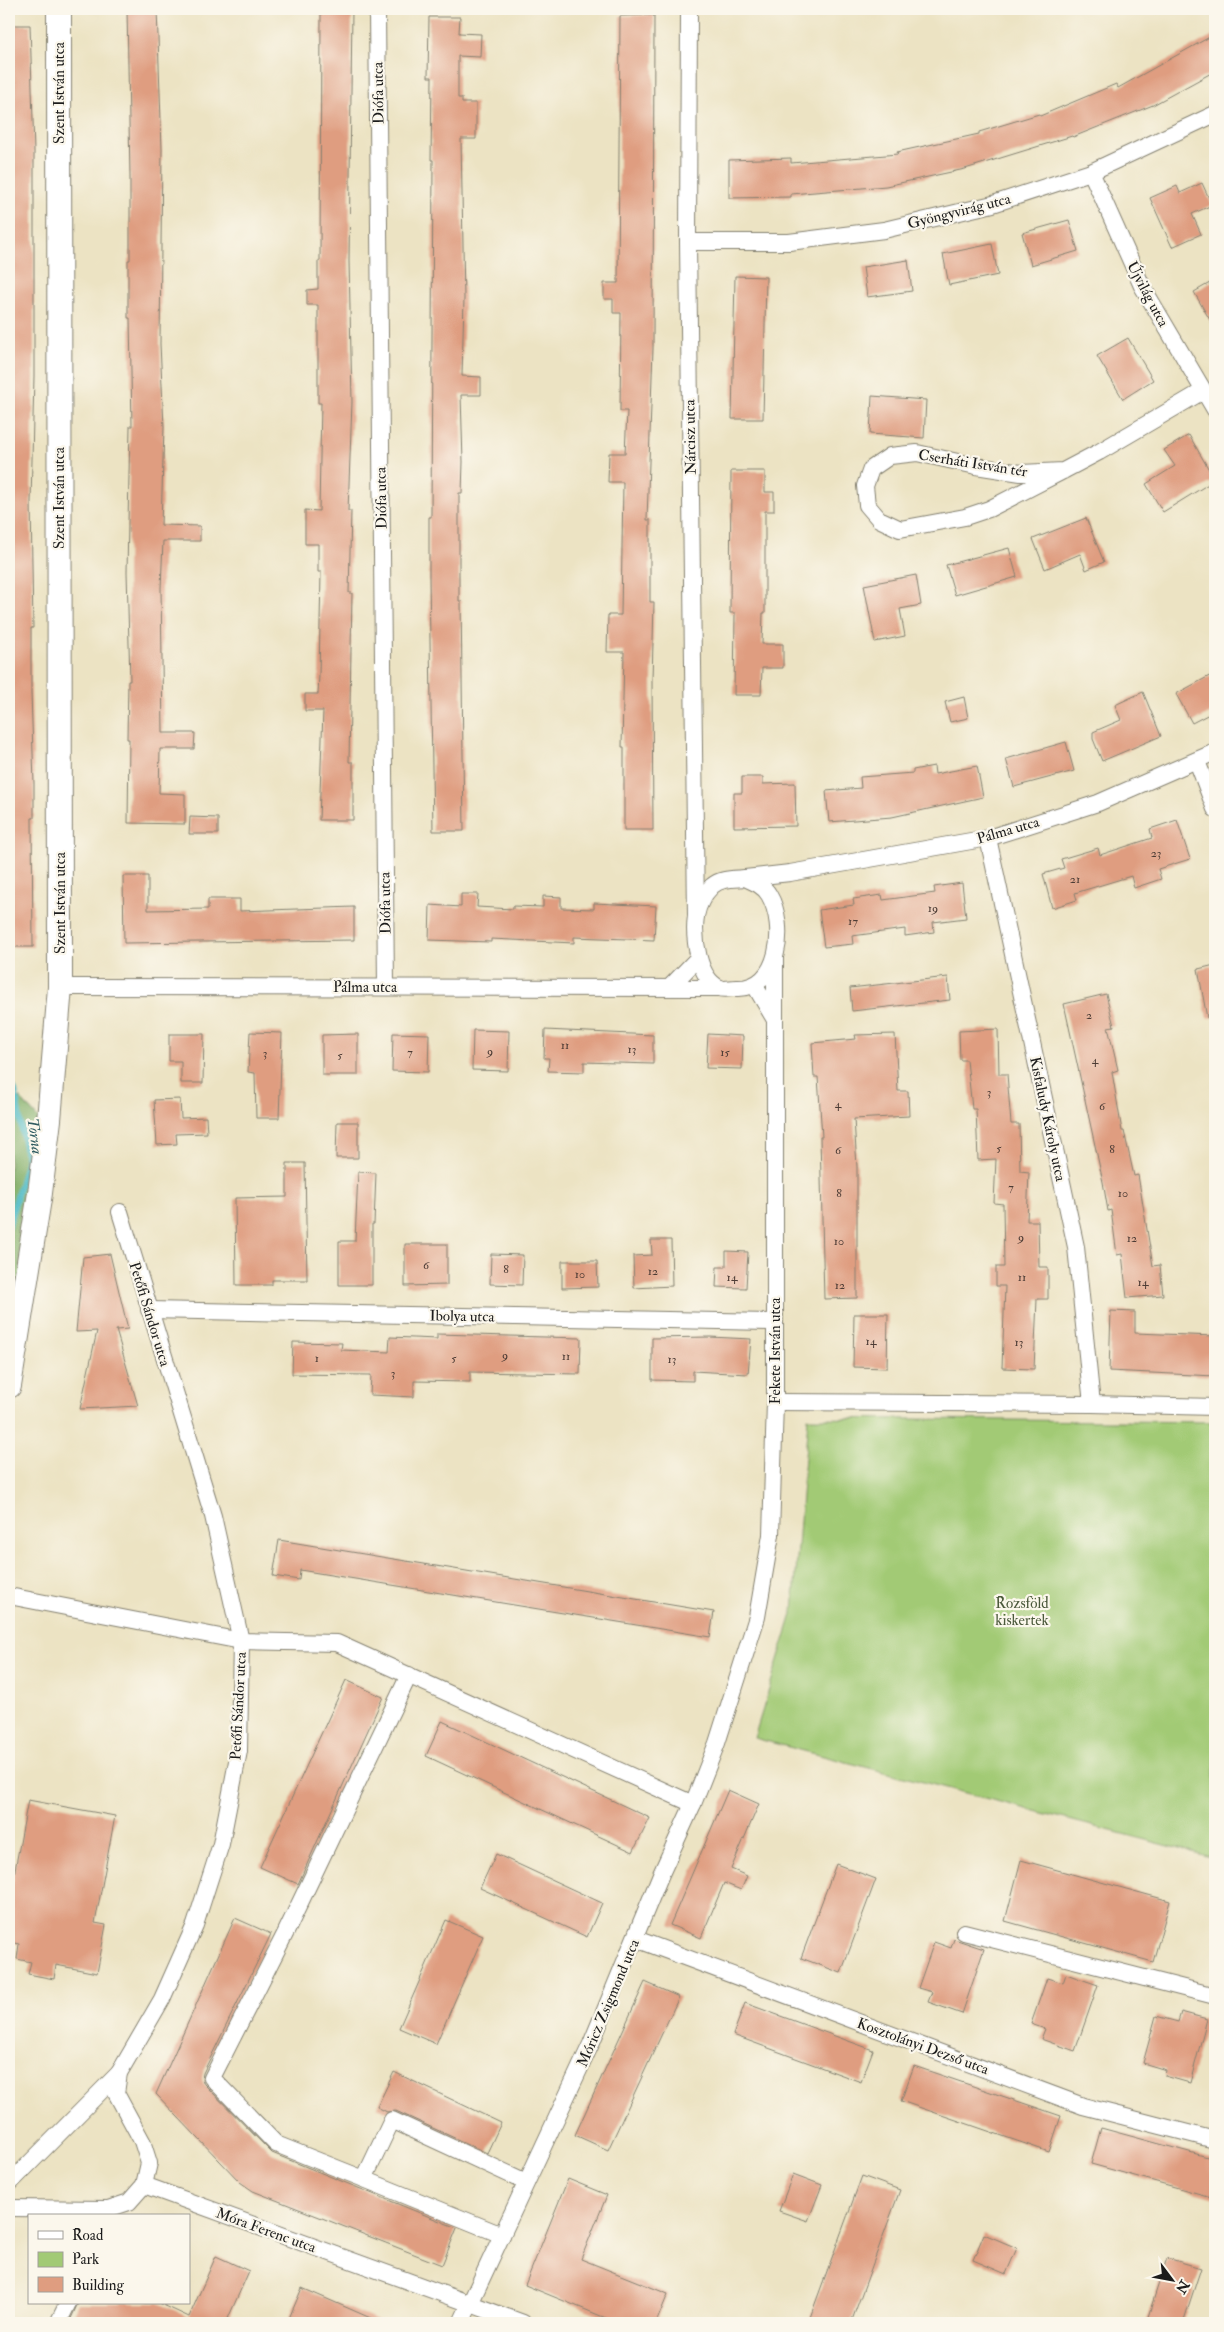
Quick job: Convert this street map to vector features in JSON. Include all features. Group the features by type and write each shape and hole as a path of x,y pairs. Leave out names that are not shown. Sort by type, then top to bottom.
{"main road":[{"name":"Szent István utca","path":"59,9 60,987"},
{"path":"9,1386 47,1138 60,987"}],"street":[{"name":"Diófa utca","path":"377,9 386,987"},
{"name":"Nárcisz utca","path":"689,9 688,242 696,916"},
{"name":"Gyöngyvirág utca","path":"688,242 790,242 884,230 993,204 1091,172 1215,114"},
{"name":"Újvilág utca","path":"1091,172 1142,286 1215,410"},
{"name":"Cserháti István tér","path":"1063,471 1020,473 917,453 890,456 871,469 865,486 867,505 879,519 900,529 965,516 989,508 1063,471 1099,452 1203,391"},
{"name":"Pálma utca","path":"713,886 723,880 790,873 988,838 1098,803 1215,752"},
{"path":"1198,761 1215,809"},
{"name":"Kisfaludy Károly utca","path":"988,838 1076,1247 1092,1404"},
{"path":"696,865 713,886 702,898 696,916 698,958 707,977 720,988"},
{"path":"769,894 790,873"},
{"path":"745,878 759,885 769,894 775,908 778,924 775,958 766,978 755,986 776,1021"},
{"path":"670,987 698,958"},
{"name":"Fekete István utca","path":"739,1677 757,1617 771,1535 775,1402 775,958"},
{"name":"Pálma utca","path":"60,987 670,987 741,989 755,986"},
{"name":"Petőfi Sándor utca","path":"120,1212 213,1516 241,1641 239,1750 220,1844 195,1925 188,1941 162,1999 119,2073 116,2093 142,2141 149,2162 144,2185"},
{"name":"Ibolya utca","path":"149,1310 775,1322"},
{"path":"775,1402 1092,1404 1215,1407"},
{"path":"9,1596 241,1641 337,1643 693,1804"},
{"path":"409,1675 286,1932 212,2078 276,2144 502,2235"},
{"name":"Móricz Zsigmond utca","path":"461,2323 590,2044 636,1939 661,1874 693,1804 717,1743 739,1677"},
{"path":"964,1932 1215,1996"},
{"name":"Kosztolányi Dezső utca","path":"636,1939 1083,2106 1215,2140"},
{"path":"9,2184 119,2073"},
{"path":"364,2179 392,2120 526,2182"},
{"path":"9,2208 107,2212 129,2202 144,2185"},
{"name":"Móra Ferenc utca","path":"144,2185 523,2323"},
{"path":"58,2323 68,2304"}],"green space":[{"path":"9,1086 46,1127 9,1357"},
{"name":"Rozsföld kiskertek","path":"808,1418 1215,1422 1215,1858 754,1738 793,1611"}],"building":[{"path":"127,9 157,9 162,149 160,344 164,427 161,525 200,526 200,541 163,541 161,588 163,733 195,733 194,749 160,749 159,793 185,794 185,824 128,823 129,739 127,739 128,681 130,681 127,572 130,426 132,426 130,318 128,318 130,177"},
{"path":"321,9 352,9 349,261 352,402 348,511 351,511 349,593 352,593 349,762 353,762 353,820 319,820 323,711 305,711 305,694 318,694 319,675 321,572 318,572 318,544 305,544 305,510 319,511 321,403 318,403 318,305 307,305 307,290 318,289 318,261 320,261"},
{"path":"654,15 653,348 647,520 650,520 650,602 654,602 652,680 653,830 624,830 624,747 622,747 624,652 607,652 608,615 621,615 623,482 608,482 609,453 625,453 627,411 620,411 621,313 613,313 613,299 604,299 604,283 618,283 620,16"},
{"path":"429,17 460,17 459,33 481,34 480,57 458,56 458,98 462,98 462,103 476,103 476,139 461,139 464,298 462,376 481,377 481,395 461,395 463,462 462,493 459,493 459,601 461,601 464,831 433,831 429,517 431,517 433,160 431,160 432,77 428,77"},
{"path":"9,25 30,25 34,152 34,376 31,502 33,628 31,628 31,692 34,784 34,818 32,818 33,947 9,947"},
{"path":"1215,34 1215,71 1153,105 1073,137 965,169 886,186 791,194 791,197 729,198 729,160 791,158 791,163 898,154 897,152 979,134 979,132 1039,114 1040,116 1116,84 1118,88"},
{"path":"1202,183 1212,205 1192,214 1201,234 1172,247 1150,198 1177,186 1180,193"},
{"path":"1069,220 1078,251 1031,265 1022,233"},
{"path":"992,244 998,275 949,285 943,254"},
{"path":"908,260 912,291 867,297 863,267"},
{"path":"735,276 766,277 763,419 732,419"},
{"path":"1215,280 1215,329 1194,292"},
{"path":"1128,338 1153,380 1123,399 1097,356"},
{"path":"872,396 926,400 924,438 870,434"},
{"path":"1189,435 1215,480 1163,512 1146,484 1175,466 1164,450"},
{"path":"731,471 765,471 765,492 774,492 774,511 765,511 765,613 763,613 762,644 783,644 783,668 762,668 761,695 734,695 735,613 730,613"},
{"path":"1086,518 1104,562 1086,570 1080,554 1045,569 1033,539"},
{"path":"1009,548 1017,577 955,595 946,565"},
{"path":"916,575 921,605 900,609 905,636 875,642 864,585"},
{"path":"1215,673 1215,711 1192,723 1176,694"},
{"path":"1143,692 1161,736 1102,761 1093,739 1093,732 1121,720 1115,705"},
{"path":"964,697 968,718 950,722 945,702"},
{"path":"1066,742 1074,771 1014,787 1006,759"},
{"path":"934,766 935,774 977,766 983,797 892,817 829,822 826,791 861,788 860,777 913,773 913,770"},
{"path":"742,777 763,777 763,784 795,783 796,826 734,827 734,793 742,793"},
{"path":"190,817 218,818 218,834 189,834"},
{"path":"1177,820 1190,859 1158,869 1161,879 1134,888 1131,876 1075,893 1077,900 1052,908 1043,874 1064,868 1061,859 1098,848 1100,855 1152,838 1150,829"},
{"path":"123,876 148,876 148,910 208,909 208,899 240,899 240,911 354,907 354,940 124,943"},
{"path":"962,883 966,918 933,922 934,932 905,936 905,929 852,936 853,944 824,947 819,910 854,905 853,899 882,895 883,900 935,893 934,887"},
{"path":"461,894 478,894 477,907 513,909 513,906 543,907 543,896 561,897 561,908 594,909 594,903 656,906 654,940 574,937 574,943 491,939 491,942 429,940 430,905 461,907"},
{"path":"1215,965 1215,1017 1207,1018 1198,969"},
{"path":"948,977 950,1000 852,1011 850,988"},
{"path":"1106,994 1114,1026 1108,1027 1118,1070 1112,1072 1122,1131 1124,1131 1134,1176 1138,1175 1153,1266 1160,1265 1163,1295 1127,1298 1122,1254 1117,1255 1111,1210 1108,1211 1064,1004"},
{"path":"998,1029 999,1074 1007,1074 1011,1124 1019,1124 1020,1171 1029,1172 1027,1221 1038,1221 1039,1267 1048,1267 1048,1299 1037,1299 1034,1369 1002,1368 1005,1286 996,1286 996,1267 1004,1267 1003,1204 994,1203 996,1159 978,1160 976,1109 972,1109 967,1060 960,1060 959,1031"},
{"path":"473,1030 509,1031 508,1071 472,1070"},
{"path":"545,1030 653,1035 653,1064 584,1062 584,1072 548,1071 549,1058 544,1058"},
{"path":"250,1032 282,1033 279,1118 256,1118 255,1073 248,1072"},
{"path":"393,1033 429,1034 428,1072 392,1071"},
{"path":"169,1034 204,1034 203,1083 181,1083 181,1061 169,1061"},
{"path":"358,1034 358,1075 322,1075 322,1035"},
{"path":"708,1034 743,1036 742,1069 706,1068"},
{"path":"895,1034 898,1091 908,1091 909,1116 854,1119 857,1167 857,1298 824,1299 820,1137 822,1137 818,1077 814,1077 812,1043 856,1039 855,1035"},
{"path":"180,1099 181,1118 206,1117 207,1133 176,1134 177,1144 157,1145 154,1100"},
{"path":"337,1122 358,1122 358,1158 336,1158"},
{"path":"287,1163 305,1163 307,1280 272,1280 272,1285 236,1285 235,1198 287,1197"},
{"path":"358,1172 376,1173 374,1224 372,1224 372,1285 339,1285 339,1241 355,1241"},
{"path":"651,1240 671,1240 672,1286 634,1288 633,1256 652,1255"},
{"path":"405,1244 447,1244 447,1285 405,1286"},
{"path":"726,1251 748,1252 746,1288 716,1287 717,1267 726,1267"},
{"path":"110,1254 128,1329 116,1330 138,1406 80,1409 97,1331 76,1332 83,1257"},
{"path":"491,1254 523,1255 522,1285 490,1284"},
{"path":"562,1261 597,1261 598,1287 562,1288"},
{"path":"1111,1311 1135,1312 1135,1333 1215,1336 1215,1376 1109,1371"},
{"path":"854,1314 888,1314 887,1368 853,1367"},
{"path":"437,1334 581,1338 580,1374 470,1372 470,1382 414,1381 414,1397 370,1395 371,1375 292,1374 293,1342 342,1343 341,1350 389,1352 390,1337 437,1339"},
{"path":"710,1337 751,1339 748,1374 693,1371 693,1381 652,1380 652,1338"},
{"path":"279,1540 714,1612 710,1637 300,1570 299,1580 273,1576"},
{"path":"346,1680 383,1697 298,1884 260,1867"},
{"path":"442,1721 650,1818 633,1852 426,1756"},
{"path":"728,1790 759,1804 731,1869 747,1876 741,1890 724,1883 701,1938 670,1925"},
{"path":"28,1800 115,1816 95,1923 106,1925 97,1973 56,1965 54,1979 28,1974 31,1962 17,1959 19,1944 9,1942 9,1902"},
{"path":"496,1854 602,1903 587,1937 480,1888"},
{"path":"1021,1860 1170,1901 1153,1962 1005,1921"},
{"path":"836,1864 876,1879 841,1973 801,1958"},
{"path":"235,1918 271,1934 203,2073 202,2079 204,2084 272,2153 457,2228 442,2265 253,2191 240,2182 156,2094"},
{"path":"446,1920 483,1936 436,2044 399,2028"},
{"path":"954,1939 984,1949 962,2014 928,2002 932,1992 918,1988 934,1942 951,1948"},
{"path":"1066,1974 1098,1985 1075,2051 1041,2039 1045,2029 1031,2024 1047,1978 1063,1983"},
{"path":"645,1982 679,1997 608,2150 575,2135"},
{"path":"745,2003 873,2050 861,2082 733,2035"},
{"path":"1181,2012 1207,2019 1190,2083 1165,2076 1166,2070 1143,2063 1156,2016 1178,2022"},
{"path":"914,2066 1061,2116 1049,2152 901,2101"},
{"path":"394,2072 501,2123 487,2153 396,2111 387,2112 377,2107"},
{"path":"1101,2128 1215,2159 1215,2198 1091,2164"},
{"path":"793,2174 822,2185 808,2221 779,2211"},
{"path":"862,2176 900,2190 851,2323 808,2323"},
{"path":"568,2179 607,2195 581,2259 668,2294 656,2323 618,2323 525,2285"},
{"path":"984,2234 1017,2248 1006,2274 973,2260"},
{"path":"216,2256 249,2271 226,2323 69,2323 78,2304 161,2304 189,2317"},
{"path":"1167,2258 1201,2268 1183,2323 1146,2323"},
{"path":"302,2288 382,2323 287,2323"}],"waterway":[{"name":"Torna","path":"9,1081 15,1091 27,1159 9,1225"}]}
